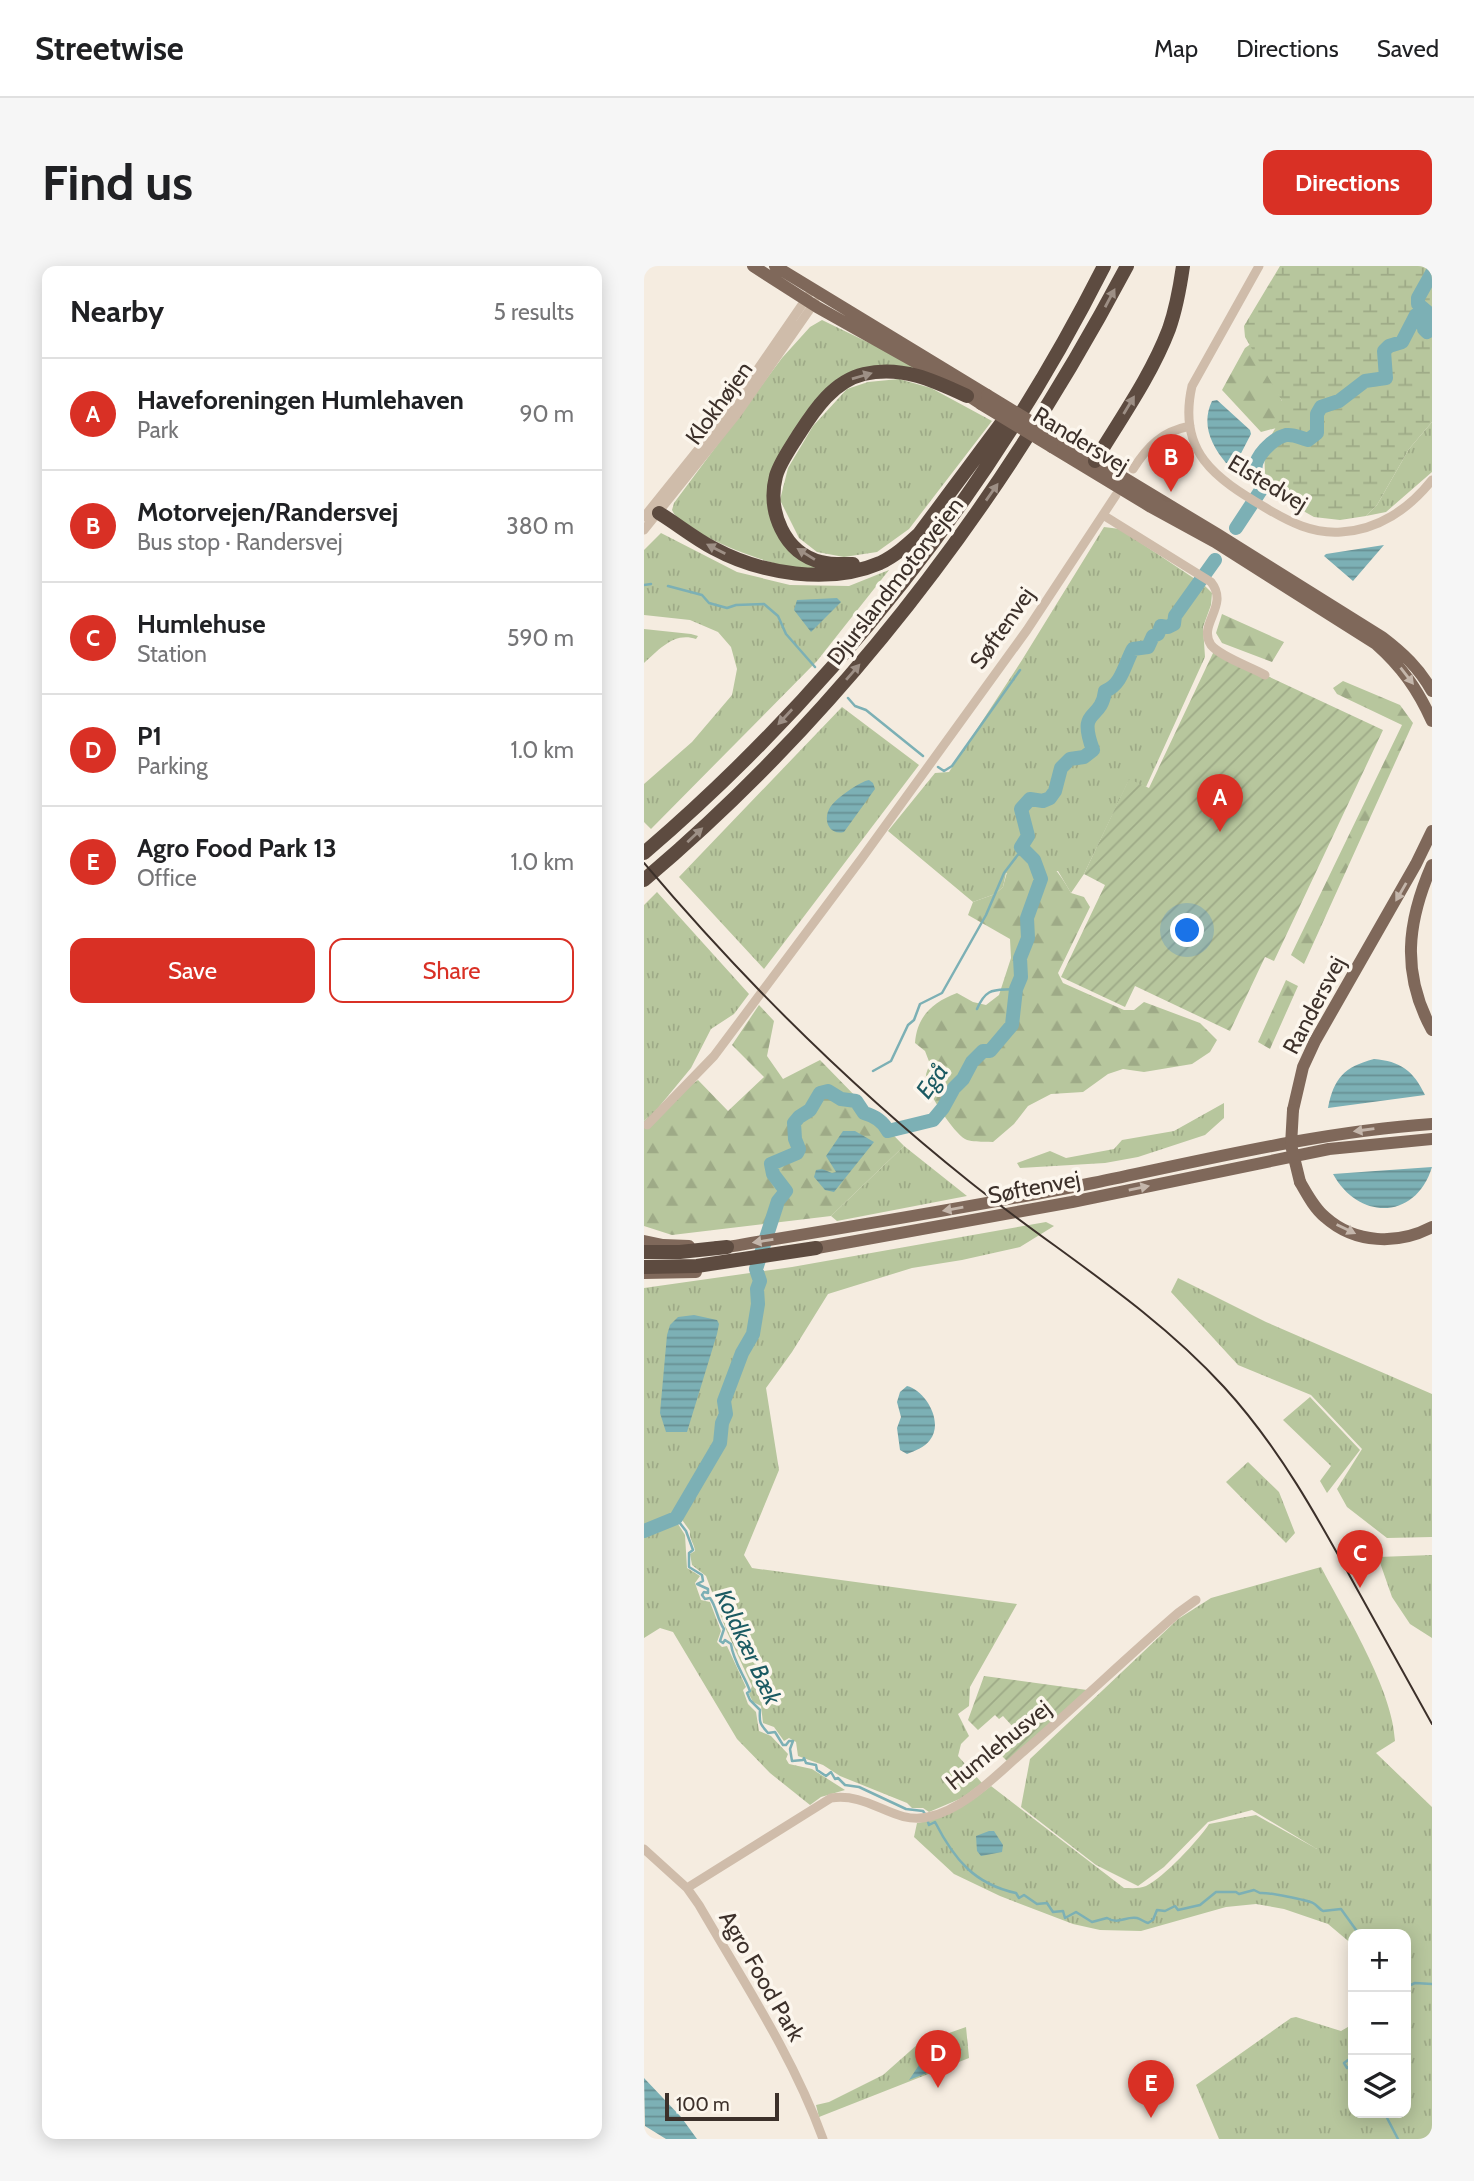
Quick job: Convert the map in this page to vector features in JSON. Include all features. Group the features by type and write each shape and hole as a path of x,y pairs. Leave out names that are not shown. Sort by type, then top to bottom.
{"highway":[{"name":"Djurslandmotorvejen","path":"644,880 773,760 874,649 921,590 1037,425 1127,266"},
{"path":"1092,465 1155,360 1169,328 1183,266"},
{"name":"Djurslandmotorvejen","path":"644,853 759,746 858,636 907,576 967,494 1020,414 1101,272"},
{"path":"656,510 696,538 732,557 774,569 829,575 858,571 883,562 903,548 931,518 1003,422 1101,272"},
{"path":"931,518 901,545 878,556 856,564 819,562 792,545 782,531 775,516 772,495 776,474 807,422 825,398 836,387 855,377 893,371 921,376 967,396"},
{"path":"644,1252 681,1252 728,1247"},
{"path":"644,1267 725,1266 816,1248"}],"main road":[{"name":"Randersvej","path":"753,266 813,297 1382,637 1404,654 1423,675 1432,691"},
{"name":"Randersvej","path":"775,266 813,297 967,396 984,400"},
{"name":"Randersvej","path":"1092,465 1151,507 1215,542 1376,644 1412,682 1432,721"},
{"name":"Randersvej","path":"1432,831 1303,1067 1293,1110 1291,1145 1300,1182 1310,1200 1325,1217 1346,1231 1369,1239 1394,1240 1418,1235 1432,1227"},
{"path":"1432,865 1419,895 1410,948 1413,980 1422,1011 1432,1030"},
{"name":"Søftenvej","path":"644,1241 663,1245 728,1247 1069,1188 1324,1136 1432,1124"},
{"name":"Søftenvej","path":"816,1248 1072,1202 1328,1149 1432,1139"},
{"path":"644,1273 698,1272 725,1266"}],"street":[{"name":"Elstedvej","path":"1259,266 1192,386 1188,403 1190,426 1196,448 1211,470 1290,523 1313,530 1341,533 1373,525 1397,514 1419,497 1432,480"},
{"name":"Klokhøjen","path":"644,530 656,510 737,414 813,297"},
{"path":"1133,469 1154,441 1172,430 1190,426"},
{"name":"Søftenvej","path":"647,1125 714,1056 855,869 1027,630 1116,495"},
{"name":"Klokhøjen","path":"644,517 656,510"},
{"path":"1103,514 1204,578 1219,593 1209,629 1211,645 1219,652 1265,674"},
{"name":"Humlehusvej","path":"687,1888 831,1798 853,1797 908,1818 924,1818 947,1810 985,1785 1196,1600"},
{"name":"Agro Food Park","path":"644,1849 687,1888 788,2059 823,2139"}],"green space":[{"path":"1280,266 1432,266 1432,422 1409,449 1377,505 1366,516 1340,520 1314,517 1298,508 1265,474 1264,448 1280,420 1282,401 1245,337 1244,326"},
{"path":"822,320 923,369 856,372 776,464 773,521 829,569 786,566 760,559 706,536 678,519 672,510 674,503 782,358 810,327"},
{"path":"1255,341 1285,408 1280,427 1261,432 1222,390 1245,348"},
{"path":"899,379 931,388 992,421 909,529 877,552 844,557 817,552 799,538 780,500 788,468 813,426 847,389 868,382"},
{"path":"1432,422 1432,472 1386,512 1366,516 1377,505 1409,449"},
{"path":"1104,527 1120,529 1212,593 1211,605 1203,627 1205,657 1146,787 1129,780 1084,874 1071,893 1058,871 1006,873 1003,887 995,894 973,902 888,831 935,773 949,772"},
{"path":"661,533 737,572 790,585 849,586 889,570 817,661 651,829 644,822 644,784 692,742 732,695 737,669 731,647 718,632 690,620 644,615 644,550"},
{"path":"1222,614 1284,642 1272,662 1222,643 1216,633"},
{"path":"644,629 698,636 696,639 688,637 674,640 644,663"},
{"path":"1214,651 1383,730 1274,961 1265,957 1230,1031 1135,986 1125,1007 1061,977 1105,885 1084,874 1129,779 1149,788"},
{"path":"1343,681 1400,705 1413,723 1304,964 1291,955 1402,725 1337,694 1333,688"},
{"path":"842,707 919,765 764,969 679,877"},
{"path":"1024,850 1046,861 1071,893 1084,897 1090,907 1058,973 1063,983 1124,1010 1134,1010 1144,1002 1200,1023 1217,1040 1210,1052 1192,1064 1144,1072 1123,1069 1108,1074 1083,1092 1051,1094 1028,1106 1014,1124 993,1142 971,1141 954,1129 931,1093 926,1077 930,1064 925,1051 915,1043 916,1033 928,1011 948,997 957,993 973,1002 986,1005 999,995 1011,958 1010,939 968,915 973,902 995,894 1003,887 1012,861"},
{"path":"657,892 749,994 734,1014 711,1029 691,1068 644,1121 644,905"},
{"path":"1286,980 1298,986 1270,1049 1258,1042"},
{"path":"759,1005 774,1021 767,1056 783,1079 820,1060 904,1146 831,1216 672,1235 644,1226 644,1121 698,1080 728,1111 764,1077 732,1045"},
{"path":"1224,1103 1224,1118 1205,1135 1138,1157 1105,1163 1020,1168 1017,1163 1050,1151 1066,1158 1114,1149 1122,1140 1174,1131"},
{"path":"904,1146 967,1196 837,1221 831,1216"},
{"path":"1046,1222 1054,1226 1020,1247 912,1268 828,1294 766,1388 779,1470 744,1555 752,1568 1017,1604 970,1687 969,1706 958,1714 969,1736 961,1744 958,1756 982,1783 962,1798 929,1812 923,1808 912,1808 907,1803 798,1756 796,1742 789,1738 784,1741 774,1727 763,1723 761,1706 753,1702 749,1694 752,1686 727,1632 706,1576 692,1565 690,1554 695,1551 690,1531 680,1517 721,1445 728,1413 727,1403 745,1352 755,1338 761,1293 755,1294 750,1337 722,1400 719,1437 694,1486 673,1516 685,1535 687,1568 700,1576 695,1583 701,1600 710,1602 721,1631 717,1642 722,1647 727,1646 746,1687 743,1690 748,1704 756,1712 759,1731 771,1736 788,1754 786,1759 789,1764 812,1769 845,1790 821,1797 810,1805 770,1773 737,1739 673,1632 660,1628 644,1638 644,1288 792,1267"},
{"path":"1178,1278 1266,1322 1432,1394 1432,1537 1387,1538 1347,1507 1337,1489 1362,1449 1311,1395 1238,1365 1171,1292"},
{"path":"1310,1397 1360,1450 1327,1493 1320,1481 1331,1466 1283,1420"},
{"path":"1248,1462 1279,1492 1295,1533 1286,1543 1226,1482"},
{"path":"1432,1555 1432,1638 1410,1624 1392,1597 1378,1557"},
{"path":"1321,1567 1366,1652 1386,1699 1395,1741 1376,1753 1432,1807 1432,2139 1219,2139 1196,2085 1296,2017 1341,2031 1348,2027 1348,2118 1411,2118 1411,1929 1348,1929 1348,1941 1328,1924 1284,1909 1256,1904 1226,1907 1141,1931 1100,1930 1073,1924 1000,1896 954,1874 914,1837 917,1823 938,1818 957,1809 991,1786 1124,1888 1141,1888 1162,1875 1209,1824 1256,1815 1317,1849 1252,1810 1208,1822 1164,1867 1138,1886 1096,1865 1021,1807 1030,1759 1178,1619 1211,1598"},
{"path":"984,1676 1087,1690 1008,1762 997,1751 1006,1742 1001,1736 1004,1734 1007,1737 1015,1729 1003,1716 999,1719 995,1715 978,1730 968,1720"},
{"path":"966,2027 969,2058 819,2117 816,2105 829,2102 883,2075 918,2044"}],"water":[{"path":"1217,400 1250,430 1251,434 1236,463 1226,463 1209,434 1207,418 1212,401"},
{"path":"1384,545 1353,581 1324,556 1326,554"},
{"path":"837,598 841,602 811,632 794,610 797,600"},
{"path":"869,780 875,789 844,832 838,833 830,829 827,816 831,806 848,791"},
{"path":"1374,1059 1391,1062 1405,1069 1425,1095 1328,1108 1337,1081 1342,1075 1355,1066"},
{"path":"843,1131 855,1131 874,1142 834,1192 825,1190 814,1177 816,1170 836,1172 826,1156"},
{"path":"1432,1167 1424,1184 1413,1197 1400,1205 1386,1208 1357,1200 1333,1174"},
{"path":"694,1315 717,1320 717,1334 687,1432 666,1432 660,1413 667,1335 670,1325 678,1317"},
{"path":"907,1386 921,1394 931,1408 935,1425 934,1433 928,1442 907,1454 900,1450 897,1428 901,1417 897,1402 900,1392"},
{"path":"994,1831 1003,1845 1002,1852 981,1856 977,1851 976,1836"},
{"path":"962,2049 955,2062 909,2080 919,2065"},
{"path":"644,2078 681,2117 697,2139 666,2139 645,2126"}],"waterway":[{"name":"Egå","path":"1432,273 1418,298 1418,304 1432,316"},
{"name":"Egå","path":"1236,528 1263,487 1256,466 1265,449 1286,435 1308,440 1317,433 1317,414 1321,407 1339,401 1365,381 1386,378 1384,351 1389,346 1402,342 1416,315 1424,318 1424,329 1427,332 1432,329"},
{"name":"Egå","path":"644,1531 676,1518 720,1443 726,1414 724,1401 742,1353 753,1334 760,1281 756,1269 778,1201 786,1191 773,1174 771,1164 797,1153 799,1149 794,1123 810,1110 820,1093 828,1091 841,1099 856,1101 864,1113 878,1119 888,1131 933,1120 972,1062 983,1051 990,1051 1012,1025 1016,989 1021,977 1020,958 1028,938 1027,918 1041,879 1034,860 1021,847 1028,836 1021,809 1030,799 1043,801 1050,798 1055,791 1061,768 1070,759 1084,757 1093,750 1089,736 1089,720 1103,701 1105,691 1119,679 1133,649 1148,647 1161,626 1174,624 1175,616 1215,560"},
{"path":"644,585 651,584"},
{"path":"668,586 702,595 709,603 727,608 764,604 778,616 786,634 815,667"},
{"path":"938,767 944,771 952,766 1020,670"},
{"path":"848,698 923,756"},
{"path":"873,1071 891,1061 920,1004 942,993 986,915 1004,873 1023,848"},
{"path":"977,1009 988,993 1016,989"},
{"name":"Koldkær Bæk","path":"676,1518 686,1531 693,1550 689,1553 689,1567 702,1575 703,1581 697,1584 708,1589 708,1593 704,1592 702,1595 705,1599 710,1598 724,1629 720,1641 723,1643 725,1640 731,1644 736,1662 750,1691 747,1693 760,1710 760,1721 765,1730 768,1733 775,1732 783,1745 793,1741 790,1749 792,1761 804,1758 806,1763 816,1765 817,1770 826,1776 831,1772 835,1779 838,1778 845,1785 859,1787 906,1809 923,1811 925,1814"},
{"name":"Koldkær Bæk","path":"928,1822 929,1825 935,1822 958,1858 977,1876 1001,1889 1016,1893 1019,1898 1024,1895 1037,1904 1047,1903 1053,1912 1063,1911 1065,1918 1076,1912 1092,1922 1107,1918 1115,1921 1138,1918 1148,1923 1153,1920 1157,1910 1165,1911 1175,1906 1178,1910 1200,1905 1216,1892 1239,1894 1254,1890 1309,1902 1323,1911 1341,1909 1355,1929"},
{"path":"1411,1985 1432,1984"},
{"name":"Koldkær Bæk","path":"1348,2060 1344,2063 1348,2068"},
{"name":"Koldkær Bæk","path":"1387,2118 1398,2139"}],"tram line":[{"path":"644,863 759,990 840,1070 970,1182 1134,1304 1224,1387 1262,1434 1296,1484 1328,1536 1432,1724"}],"place":[{"name":"Motorvejen/Randersvej","path":"1171,492"},
{"name":"Haveforeningen Humlehaven","path":"1220,832"},
{"name":"Humlehuse","path":"1360,1588"},
{"name":"P1","path":"938,2088"},
{"name":"Agro Food Park 13","path":"1151,2118"}]}
